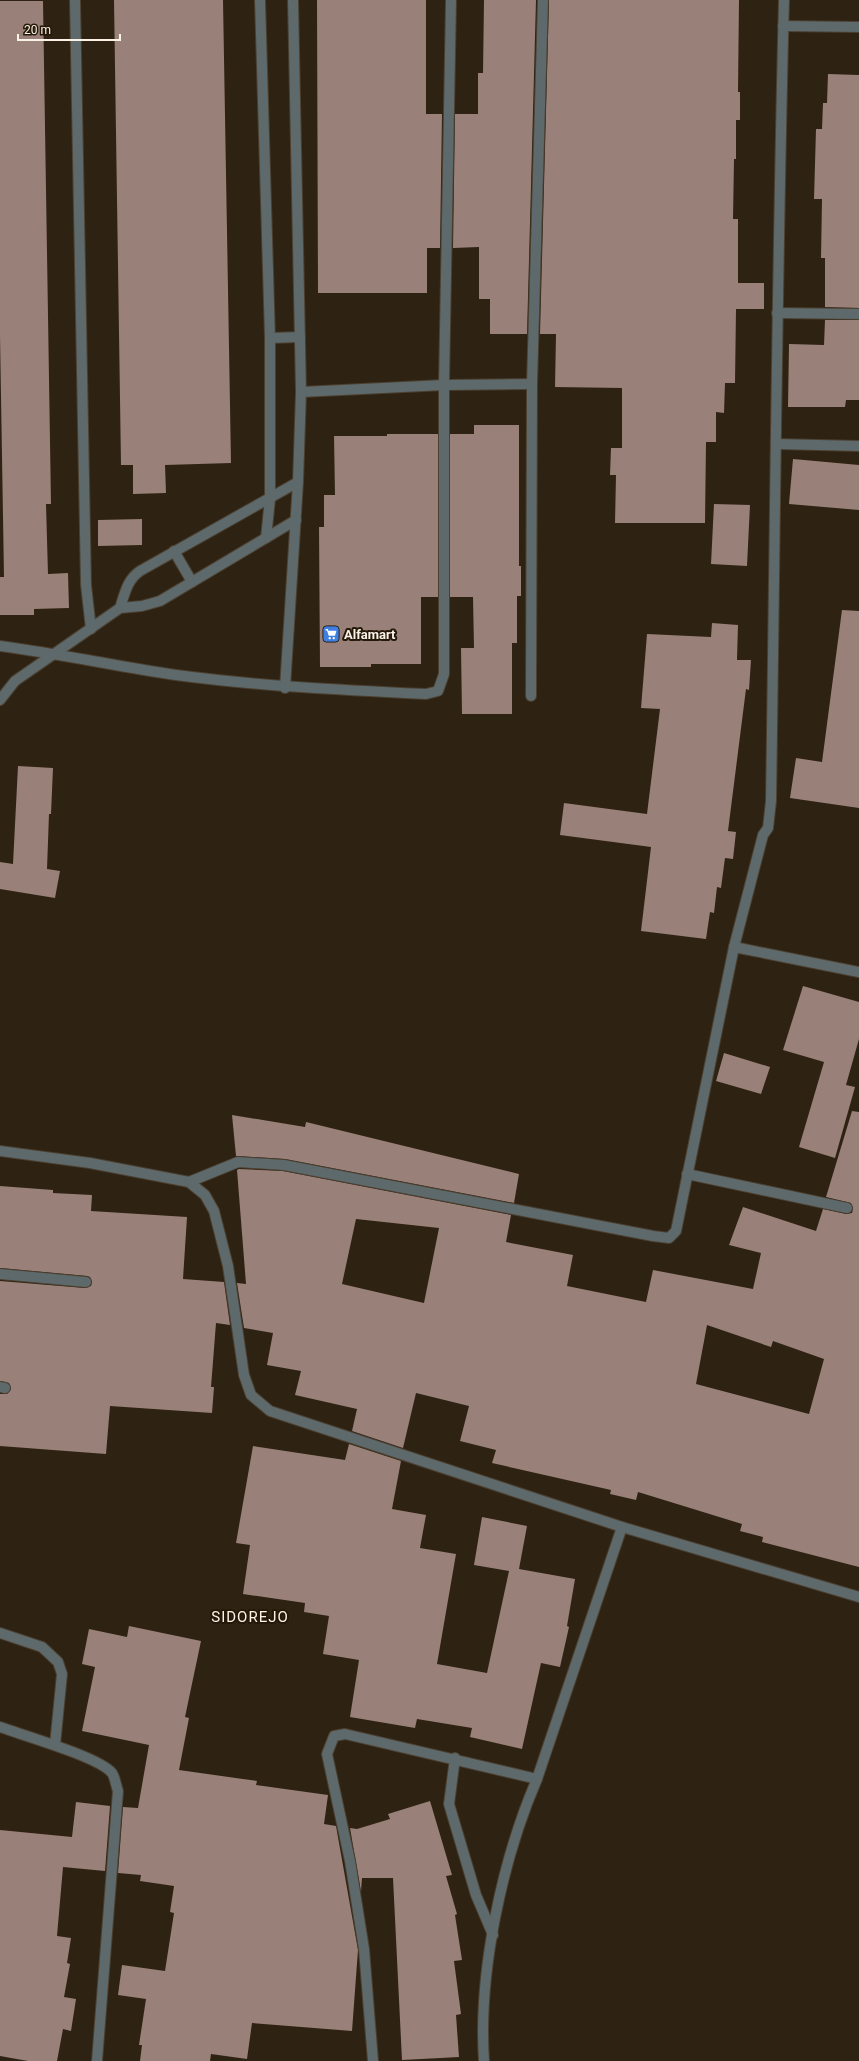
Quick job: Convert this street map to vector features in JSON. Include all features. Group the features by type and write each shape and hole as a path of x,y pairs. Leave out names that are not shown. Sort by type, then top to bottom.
{"street":[{"path":"75,0 86,585 91,629"},
{"path":"260,0 270,338 270,499 266,538"},
{"path":"285,688 296,520 301,392 293,0"},
{"path":"0,646 58,653 177,675 285,688 426,694 438,691 444,674 444,385 451,0"},
{"path":"531,696 532,384 543,0"},
{"path":"189,1182 238,1162 284,1165 653,1236 669,1238 676,1231 734,947 763,835 768,828 771,801 777,444 777,313 784,0"},
{"path":"783,26 859,27"},
{"path":"777,313 859,314"},
{"path":"270,338 300,337"},
{"path":"301,392 444,385 532,384"},
{"path":"777,444 859,446"},
{"path":"120,608 127,585 133,576 174,550 270,499 298,482"},
{"path":"0,700 15,681 58,653 120,608 152,604 296,520"},
{"path":"174,550 192,582"},
{"path":"734,947 859,972"},
{"path":"0,1151 90,1163 189,1182 205,1194 214,1211 228,1266 244,1374 252,1395 270,1411 622,1527 859,1597"},
{"path":"687,1174 847,1208"},
{"path":"0,1274 86,1282"},
{"path":"484,2061 483,2040 486,1965 501,1894 522,1815 537,1779 622,1527"},
{"path":"0,1633 42,1647 58,1662 62,1674 55,1746"},
{"path":"0,1727 55,1746 98,1764 113,1773 118,1790 97,2061"},
{"path":"373,2061 364,1949 350,1861 326,1754 334,1736 345,1734 455,1758 537,1779"},
{"path":"455,1758 449,1804 476,1895 493,1935"}],"building":[{"path":"114,0 223,0 231,463 165,465 166,493 133,494 133,465 121,465"},
{"path":"317,0 426,0 426,114 442,114 440,248 427,248 427,293 318,293"},
{"path":"484,0 536,0 527,334 490,334 490,299 479,299 479,247 453,248 455,114 478,114 478,73 483,73"},
{"path":"549,0 739,0 738,92 740,92 740,120 736,120 733,219 738,219 738,283 764,283 764,309 736,309 735,383 725,383 724,413 716,412 716,442 706,442 705,523 615,523 616,475 610,475 611,448 622,448 622,388 555,387 556,334 540,334"},
{"path":"0,1 43,1 51,504 46,504 48,574 68,573 69,608 34,609 34,615 0,615 0,577 4,577 0,336"},
{"path":"828,74 859,75 859,308 825,307 825,258 821,258 822,199 814,199 816,129 822,129 823,103 827,103"},
{"path":"825,320 859,320 859,400 846,400 845,407 788,407 789,344 824,345"},
{"path":"474,425 519,425 519,566 521,566 521,596 517,596 517,643 512,643 512,714 462,714 461,648 474,648 473,597 450,597 450,434 474,434"},
{"path":"387,434 438,434 438,597 421,597 421,664 371,664 371,667 320,667 319,527 324,527 324,495 335,495 334,436 387,436"},
{"path":"793,459 859,465 859,510 789,504"},
{"path":"714,504 750,505 747,566 711,564"},
{"path":"142,519 142,545 98,546 98,520"},
{"path":"842,610 859,611 859,808 790,798 796,758 822,762"},
{"path":"712,623 738,625 737,660 751,660 749,690 746,689 728,831 736,832 733,859 725,858 721,888 717,887 714,913 710,912 706,939 641,931 651,847 560,835 564,803 647,814 660,709 641,708 647,634 711,637"},
{"path":"18,766 53,768 51,814 49,814 47,869 60,871 55,898 0,889 0,862 13,864"},
{"path":"803,986 859,1002 859,1039 846,1085 855,1087 835,1158 799,1147 824,1062 783,1050"},
{"path":"724,1053 770,1067 761,1094 716,1081"},
{"path":"852,1111 859,1112 859,1567 762,1542 763,1537 740,1531 742,1524 638,1492 636,1500 610,1494 611,1490 492,1463 496,1450 460,1441 469,1406 416,1393 403,1448 352,1431 357,1409 295,1395 301,1371 267,1365 273,1333 244,1328 237,1283 246,1284 237,1170 239,1169 283,1171 511,1215 506,1242 573,1255 567,1286 646,1302 653,1270 753,1289 761,1253 729,1245 743,1207 816,1231 823,1209 846,1214 852,1213 853,1209 851,1203 826,1197","holes":["356,1219 439,1228 424,1303 342,1284","707,1325 771,1347 773,1341 824,1359 809,1414 696,1384"]},
{"path":"232,1115 305,1127 306,1122 519,1174 514,1203 285,1159 236,1156"},
{"path":"0,1186 53,1190 53,1193 92,1195 91,1211 187,1217 183,1279 224,1282 230,1325 216,1323 211,1387 214,1387 212,1413 110,1406 106,1454 0,1446 0,1394 7,1394 11,1389 9,1383 0,1381 0,1281 85,1288 91,1286 92,1282 90,1277 87,1276 0,1268"},
{"path":"349,1444 401,1461 392,1509 426,1515 420,1548 456,1554 437,1664 487,1673 509,1571 474,1565 482,1517 527,1526 519,1569 575,1579 567,1626 569,1627 560,1667 541,1663 522,1749 470,1737 472,1728 417,1719 415,1728 350,1717 359,1660 323,1654 329,1616 304,1612 305,1603 243,1594 250,1545 236,1543 253,1446 345,1460"},
{"path":"129,1626 201,1641 185,1717 189,1718 179,1770 257,1781 256,1785 328,1795 324,1824 336,1826 358,1950 352,2031 252,2023 247,2059 211,2054 210,2061 140,2061 142,2045 139,2045 146,1999 118,1995 122,1965 165,1971 174,1913 170,1912 174,1886 140,1881 141,1875 118,1873 123,1807 138,1808 149,1745 82,1731 95,1667 82,1664 89,1629 127,1637"},
{"path":"430,1801 452,1875 446,1876 457,1914 455,1915 462,1960 454,1961 461,2014 456,2015 459,2057 402,2060 393,1878 362,1878 361,1892 350,1828 357,1829 390,1819 388,1814"},
{"path":"76,1802 110,1806 105,1871 63,1867 57,1936 71,1938 67,1963 70,1964 64,1997 76,1999 71,2031 63,2029 57,2061 28,2061 0,2056 0,1830 72,1837"}],"place":[{"name":"Alfamart","path":"331,634"}],"district":[{"name":"SIDOREJO","path":"250,1617"}]}
